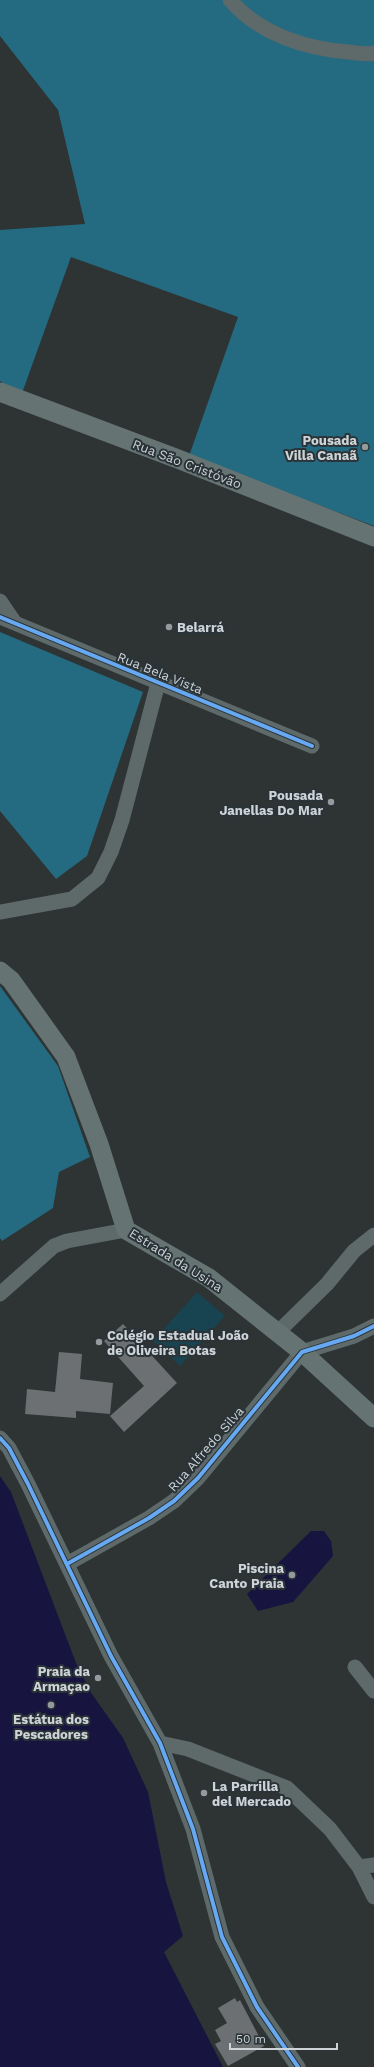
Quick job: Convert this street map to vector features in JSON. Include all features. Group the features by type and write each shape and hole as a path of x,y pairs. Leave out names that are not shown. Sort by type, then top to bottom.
{"main road":[{"name":"Rua São Cristóvão","path":"0,392 178,459 374,537"},
{"name":"Estrada da Usina","path":"0,971 11,980 66,1057 99,1144 126,1230 209,1278 302,1352 374,1418"}],"street":[{"path":"230,0 266,29 292,41 324,51 374,53"},
{"path":"0,601 16,624"},
{"name":"Rua Bela Vista","path":"0,617 312,746"},
{"path":"0,912 72,899 98,878 111,852 122,820 158,683"},
{"path":"0,1294 54,1246 67,1240 126,1230"},
{"path":"278,1332 370,1242"},
{"path":"302,1352 354,1336 374,1326"},
{"name":"Rua Alfredo Silva","path":"68,1564 149,1518 174,1501 198,1478 302,1352"},
{"path":"0,1438 9,1448 28,1484 68,1564 111,1656 160,1743 193,1829 222,1937 257,2007 298,2067"},
{"path":"355,1667 374,1691"},
{"path":"160,1743 188,1749 286,1788 367,1866 374,1897"}],"shaded area":[{"path":"0,0 374,0 374,526 189,456 238,317 71,257 21,396 0,381 0,230 85,224 58,110 0,36"},
{"path":"0,632 143,692 87,856 56,879 0,811"},
{"path":"0,986 58,1066 90,1157 59,1172 53,1208 2,1241 0,1238"},
{"path":"197,1292 225,1316 180,1366 153,1341"},
{"path":"0,1476 11,1492 76,1663 92,1694 123,1738 148,1792 166,1882 183,1936 164,1952 223,2067 0,2067"},
{"name":"Piscina Canto Praia","path":"311,1531 324,1531 331,1541 333,1556 293,1602 258,1611 247,1594"}],"building":[{"path":"123,1324 177,1383 124,1432 110,1416 144,1386 104,1341"},
{"path":"59,1352 82,1354 80,1379 113,1383 110,1414 76,1411 76,1418 25,1414 27,1389 55,1392"},
{"path":"235,1998 237,2002 240,2000 264,2046 228,2066 215,2044 221,2041 215,2030 227,2023 218,2008"}],"cycle path":[{"path":"0,617 312,746"},
{"path":"67,1564 149,1518 174,1501 198,1478 302,1352 354,1336 374,1326"},
{"path":"0,1438 9,1448 28,1484 111,1656 160,1743 193,1829 222,1937 257,2007 298,2067"}],"place":[{"name":"Pousada Villa Canaã","path":"365,447"},
{"name":"Belarrá","path":"169,627"},
{"name":"Pousada Janellas Do Mar","path":"331,802"},
{"name":"Colégio Estadual João de Oliveira Botas","path":"99,1342"},
{"name":"Piscina Canto Praia","path":"292,1575"},
{"name":"Praia da Armaçao","path":"98,1678"},
{"name":"Estátua dos Pescadores","path":"51,1705"},
{"name":"La Parrilla del Mercado","path":"204,1793"}]}
